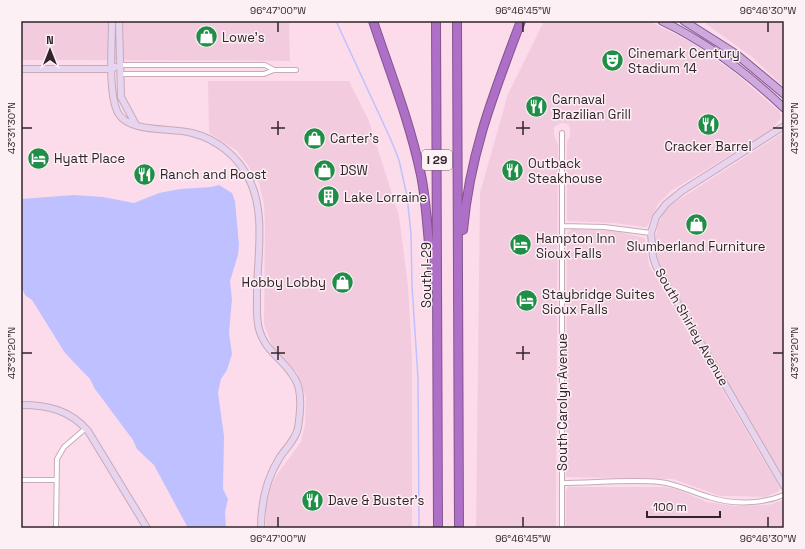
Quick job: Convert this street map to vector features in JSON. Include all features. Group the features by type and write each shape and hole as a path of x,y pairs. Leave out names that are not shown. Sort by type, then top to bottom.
{"highway":[{"path":"373,21 418,160 427,211 431,265 438,298"},
{"name":"South I-29","path":"436,21 438,528"},
{"name":"I 29","path":"457,21 459,528"},
{"path":"459,278 467,199 477,146 483,122 521,21"}],"main road":[{"path":"662,21 697,40 730,62 784,108"},
{"path":"684,21 736,54 784,94"}],"street":[{"path":"112,21 113,93 117,112 122,119 137,127 186,131 213,142 234,157 247,174 253,188 259,211 256,311 259,328 268,348 295,378 300,396 298,430 272,470 267,481 263,496 261,528"},
{"path":"119,21 119,74 121,97 137,127"},
{"path":"21,69 112,69 119,65 265,65 274,70"},
{"path":"112,69 119,74 264,74 274,70 296,70"},
{"name":"South Shirley Avenue","path":"784,126 673,198 656,217 651,233 653,257 656,266 784,486"},
{"name":"South Carolyn Avenue","path":"562,133 562,528"},
{"path":"562,226 607,227 651,233"},
{"path":"21,405 46,406 62,411 79,421 86,428 147,528"},
{"path":"56,528 56,464 59,453 86,428"},
{"path":"21,480 56,480"},
{"path":"562,483 664,483 720,500 734,502 762,501 784,494"}],"shaded area":[{"path":"21,21 289,21 290,61 21,60"},
{"path":"544,21 649,21 689,41 733,71 779,111 781,116 780,120 772,129 671,191 658,204 647,227 614,223 567,221 567,142 570,136 570,128 568,124 561,123 554,127 554,135 558,145 556,528 476,528 480,193 508,94"},
{"path":"708,21 784,21 784,87 752,57 706,24"},
{"path":"208,81 349,81 369,121 399,216 408,286 412,356 412,528 266,528 266,505 272,484 278,473 301,442 305,424 306,398 297,373 274,350 264,324 265,225 264,205 259,183 237,151 209,133"},
{"path":"784,132 784,479 660,265 656,253 655,242 658,224 665,211 672,204"},
{"path":"571,229 615,231 645,238 649,265 780,488 778,492 765,497 720,496 673,479 566,477 567,234"},
{"path":"568,487 665,487 676,489 707,502 735,506 768,505 784,500 784,528 566,528 566,491"}],"water":[{"path":"219,185 232,193 235,201 239,245 238,255 230,281 232,299 229,333 232,354 227,370 221,379 218,393 224,436 223,489 228,499 225,512 226,528 188,528 154,465 137,449 133,440 95,389 90,379 65,353 32,300 25,295 22,288 21,199 74,195 103,197 134,203 159,193"}],"waterway":[{"path":"336,21 391,140 399,160 407,196 411,234 412,286 418,378 419,528"}],"place":[{"name":"Lowe's","path":"206,37"},
{"name":"Cinemark Century Stadium 14","path":"613,60"},
{"name":"Carnaval Brazilian Grill","path":"536,106"},
{"name":"Cracker Barrel","path":"708,124"},
{"name":"Carter's","path":"315,138"},
{"name":"Hyatt Place","path":"38,158"},
{"name":"DSW","path":"324,170"},
{"name":"Outback Steakhouse","path":"512,170"},
{"name":"Ranch and Roost","path":"144,174"},
{"name":"Lake Lorraine","path":"329,197"},
{"name":"Slumberland Furniture","path":"696,224"},
{"name":"Hampton Inn Sioux Falls","path":"520,245"},
{"name":"Hobby Lobby","path":"342,282"},
{"name":"Staybridge Suites Sioux Falls","path":"526,301"},
{"name":"Dave & Buster's","path":"312,500"}]}
